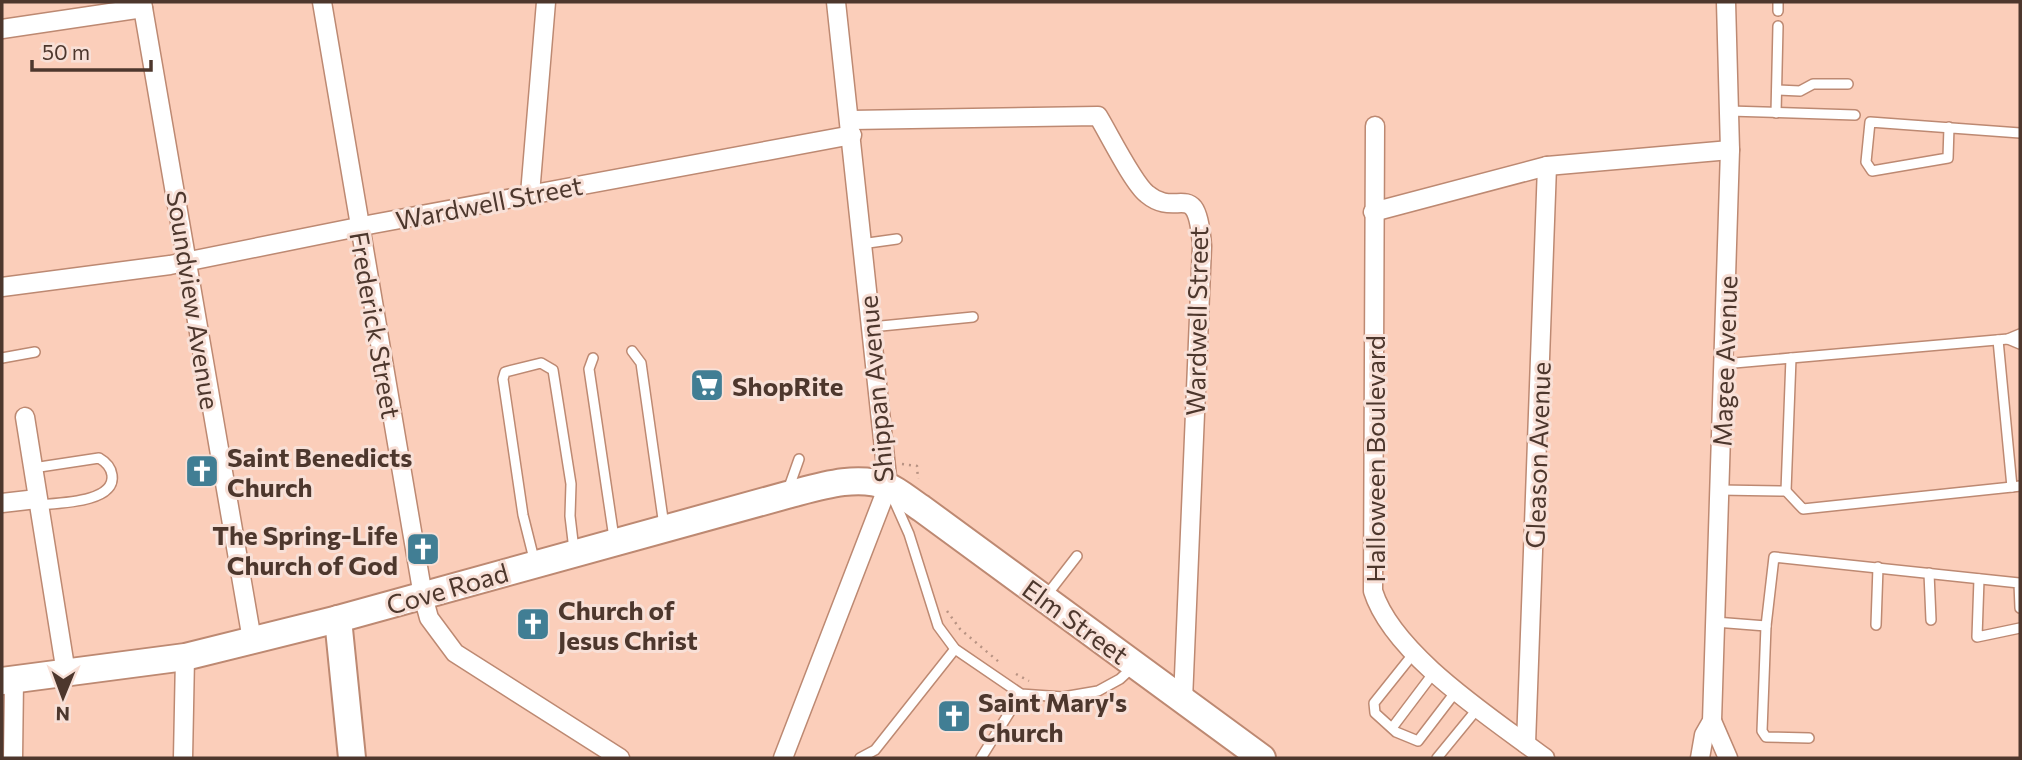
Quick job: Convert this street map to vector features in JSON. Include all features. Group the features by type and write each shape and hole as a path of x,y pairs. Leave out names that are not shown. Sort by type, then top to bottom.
{"main road":[{"name":"Cove Road","path":"8,680 184,657 338,619 664,527 826,485 864,481 888,486"},
{"name":"Elm Street","path":"888,486 1262,758"},
{"path":"338,619 352,758"}],"street":[{"name":"Frederick Street","path":"322,2 423,596 429,618 455,653 620,758"},
{"path":"530,194 546,2"},
{"name":"Shippan Avenue","path":"783,758 888,486 836,2"},
{"name":"Magee Avenue","path":"1726,2 1730,150 1712,721 1728,758"},
{"path":"2,29 142,5"},
{"name":"Soundview Avenue","path":"142,5 252,640"},
{"name":"Wardwell Street","path":"2,287 186,261 530,194 851,127 1098,116 1145,193 1161,202 1182,201 1194,207 1200,219 1202,246 1183,700"},
{"name":"Halloween Boulevard","path":"1375,126 1372,580 1383,617 1394,633 1457,690 1545,758"},
{"path":"1373,212 1547,166 1730,150"},
{"name":"Gleason Avenue","path":"1526,744 1547,166"},
{"path":"26,417 37,502 66,673"},
{"path":"2,503 37,502"},
{"path":"183,758 184,657"},
{"path":"8,680 13,758"},
{"name":"Magee Avenue","path":"1700,758 1704,735 1712,721"}],"lane":[{"path":"1776,113 1778,26"},
{"path":"1777,90 1800,91 1813,84 1848,84"},
{"path":"1729,111 1855,115"},
{"path":"1950,127 1948,158 1872,171 1866,162 1870,122 1950,127 2020,133"},
{"path":"861,244 897,239"},
{"path":"870,327 973,317"},
{"path":"1723,364 2008,339 2020,334"},
{"path":"2008,339 2020,344"},
{"path":"1791,358 1786,491 1803,509 2016,487 1998,340"},
{"path":"632,351 640,363 664,527"},
{"path":"2,358 35,352"},
{"path":"593,358 589,369 614,541"},
{"path":"535,563 523,515 503,379 505,372 541,363 552,370 571,484 570,516 574,552"},
{"path":"33,468 99,458 107,464 112,477 109,489 100,496 37,502"},
{"path":"788,495 799,459"},
{"path":"888,486 909,534 938,626 955,649 1021,694 1063,697 1098,691 1120,679 1135,665"},
{"path":"1719,490 1786,491"},
{"path":"1044,598 1077,556"},
{"path":"1809,738 1766,737 1762,731 1766,626 1774,557 2019,583 2020,608"},
{"path":"1876,625 1878,568"},
{"path":"1929,573 1931,620"},
{"path":"1979,579 1977,637 2020,628"},
{"path":"1715,622 1766,626"},
{"path":"860,758 875,750 955,649"},
{"path":"1414,653 1374,703 1374,713 1392,728 1418,741 1457,690"},
{"path":"1392,728 1435,671"},
{"path":"981,758 1021,694"},
{"path":"1437,758 1479,707"}],"path":[{"path":"945,609 960,629 1003,665"},
{"path":"1013,673 1038,686"}],"place":[{"name":"ShopRite","path":"707,385"},
{"name":"Saint Benedicts Church","path":"202,471"},
{"name":"The Spring-Life Church of God","path":"423,549"},
{"name":"Church of Jesus Christ","path":"533,624"},
{"name":"Saint Mary's Church","path":"954,716"}]}
